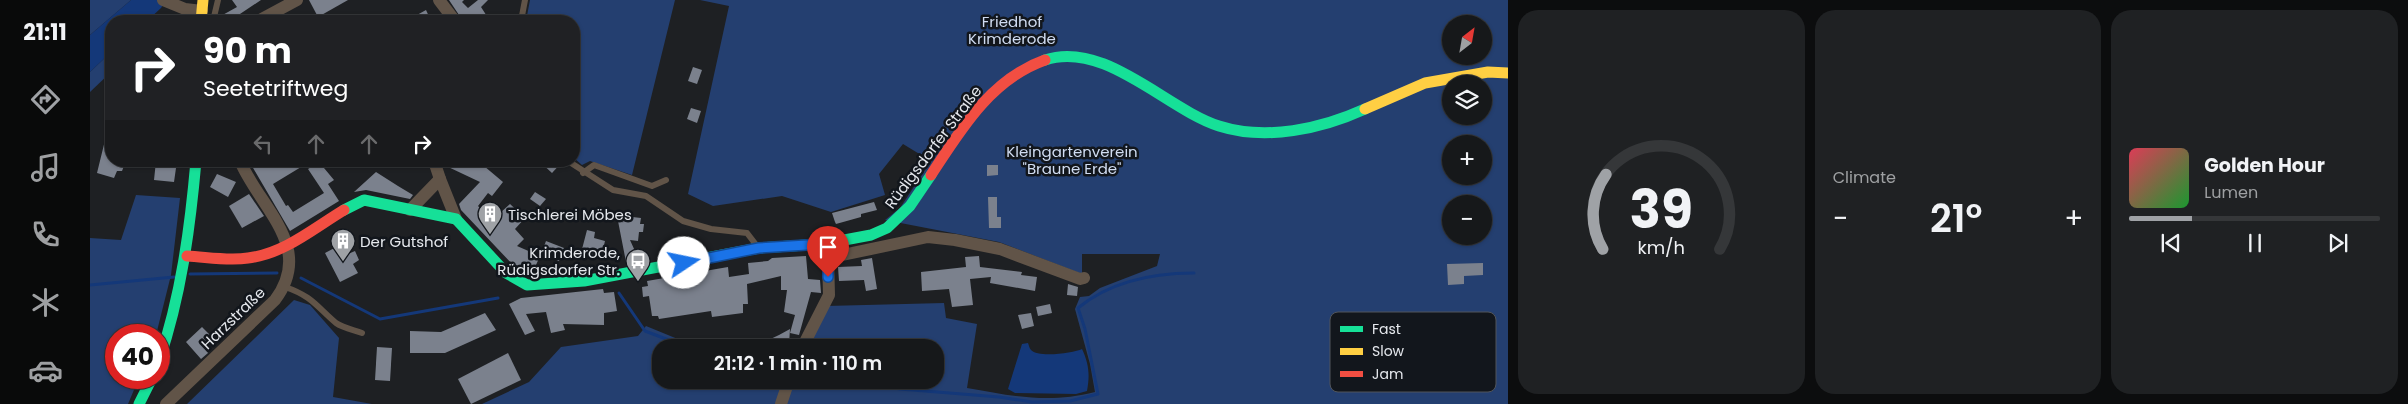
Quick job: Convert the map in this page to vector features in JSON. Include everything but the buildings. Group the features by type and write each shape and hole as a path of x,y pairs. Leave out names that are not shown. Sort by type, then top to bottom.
{"street":[{"path":"269,15 297,0"},
{"path":"439,0 450,15"},
{"path":"167,2 185,9 202,11"},
{"name":"Rüdigsdorfer Straße","path":"456,219 506,273 527,285 584,280 759,248 823,244 871,235 887,228 900,218 916,198 963,127 989,95 1025,67 1054,57 1090,59 1112,67 1219,126 1263,133 1314,127 1352,115 1425,83 1488,72 1508,73"},
{"path":"170,330 186,262 195,167"},
{"name":"Harzstraße","path":"166,404 275,300 285,287 290,268 288,243 244,167"},
{"path":"436,167 456,219"},
{"path":"410,210 440,179"},
{"path":"186,262 258,256 288,243 364,200 456,219"},
{"path":"828,258 928,237 1000,249 1080,279 1084,278"},
{"path":"807,339 829,295 828,258 823,244"},
{"path":"138,404 146,389"},
{"path":"781,404 786,389"}],"lane":[{"path":"214,15 218,0"},
{"path":"522,15 525,0"},
{"path":"583,172 594,165 652,186 666,180"},
{"path":"576,167 613,190 646,196 683,221 711,229 746,233 759,248"},
{"path":"285,287 306,296 321,307 338,324 362,333"}],"green space":[{"path":"90,0 131,0 113,15 105,15 105,22 90,35"},
{"path":"530,0 675,0 632,175 590,161 582,165 580,163 580,15 527,15"},
{"path":"700,0 1508,0 1508,404 482,404 529,382 561,347 638,336 646,326 678,339 652,339 652,389 944,389 944,339 811,339 826,306 944,303 946,318 977,324 967,388 1031,398 1078,396 1095,392 1090,364 1075,309 1080,297 1089,296 1100,288 1157,266 1160,254 1082,254 1082,274 999,242 885,220 900,208 931,161 903,144 879,174 885,195 831,212 782,196 713,206 688,194 729,6"},
{"path":"105,58 105,78 90,92 90,72"},
{"path":"136,195 180,198 171,275 159,324 105,324 105,389 134,389 128,404 90,404 90,238 121,240"},
{"path":"294,300 310,305 339,338 333,397 372,404 187,404"}],"shaded area":[{"path":"131,0 166,0 153,15 113,15"},
{"path":"105,22 105,58 90,72 90,35"},
{"path":"1028,343 1031,350 1041,354 1064,353 1082,349 1088,370 1087,391 1076,394 1015,393 1008,389 1022,344"}],"waterway":[{"path":"190,274 277,273"},
{"path":"900,389 999,397 1032,402 1070,401 1098,394 1085,329 1078,308 1104,291 1133,280 1179,273 1194,273"},
{"path":"90,285 174,277"},
{"path":"301,278 380,319 498,298"},
{"path":"619,293 645,331 666,339"}],"traffic: fast":[{"path":"1045,60 1068,56 1090,59 1135,79 1199,117 1219,126 1237,130 1255,132 1293,131 1330,122 1365,109"},
{"path":"170,324 179,287 191,212 195,167"},
{"path":"344,210 364,200 456,219 506,273 527,285 584,281 759,248 823,244 871,235 887,228 910,206 931,175"},
{"path":"139,404 146,389"}],"traffic: slow":[{"path":"202,15 203,0"},
{"path":"1365,109 1425,83 1488,72 1508,73"}],"traffic: jam":[{"path":"931,175 979,107 1009,80 1045,60"},
{"path":"187,256 233,259 261,256 286,246 344,210"}],"place":[{"name":"Tischlerei Möbes","path":"490,235"},
{"name":"Der Gutshof","path":"343,262"},
{"name":"Krimderode, Rüdigsdorfer Str.","path":"638,282"}],"route":[{"path":"684,263 759,248 823,244 828,258 828,277"}],"park label":[{"name":"Friedhof Krimderode","path":"1012,30"},
{"name":"Kleingartenverein \"Braune Erde\"","path":"1072,160"}]}
